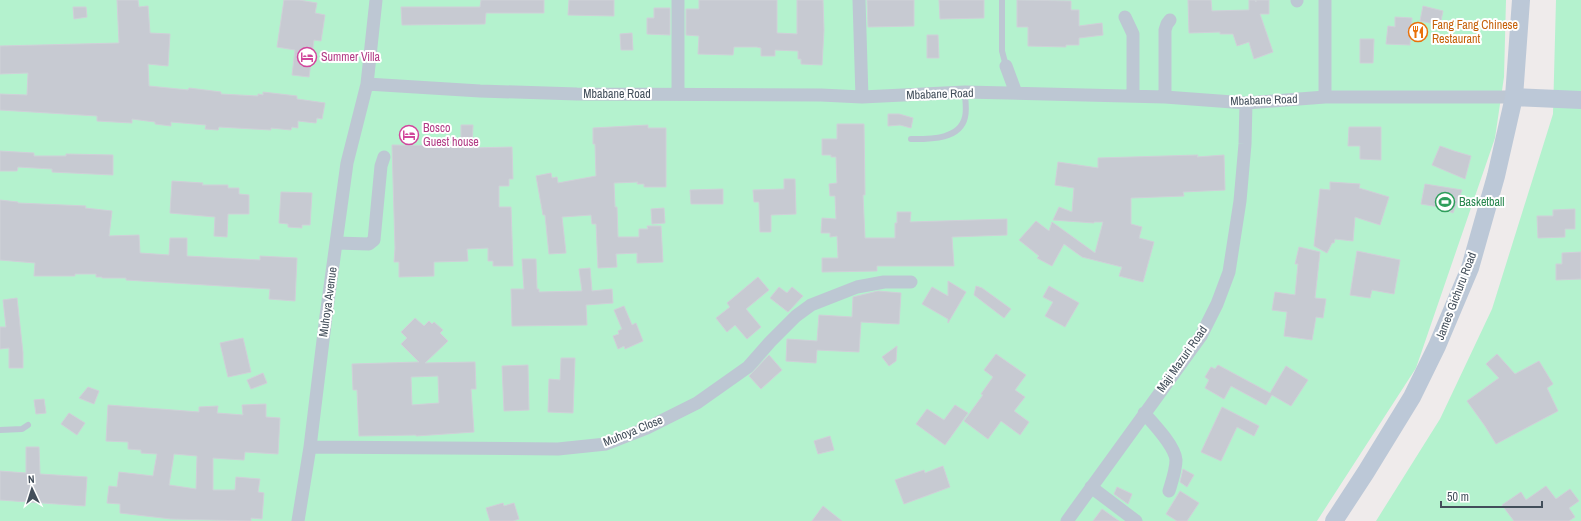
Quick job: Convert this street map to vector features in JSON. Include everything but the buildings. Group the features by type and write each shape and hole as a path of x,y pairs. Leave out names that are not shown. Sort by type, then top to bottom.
{"main road":[{"name":"James Gichuru Road","path":"1334,521 1412,397 1437,346 1470,268 1496,176 1514,97 1522,0"},
{"path":"1514,97 1581,100"}],"street":[{"name":"Muhoya Avenue","path":"298,521 310,447 347,163 366,84 376,0"},
{"path":"678,0 678,94"},
{"path":"858,0 862,97"},
{"path":"1325,0 1325,97"},
{"path":"1125,17 1133,34 1133,96"},
{"path":"1165,97 1165,30 1170,20"},
{"path":"1006,66 1016,93"},
{"name":"Mbabane Road","path":"366,84 480,91 577,94 821,95 862,97 965,92 1165,97 1246,103 1325,97 1514,97"},
{"name":"Maji Mazuri Road","path":"1067,521 1201,336 1217,304 1229,272 1240,201 1245,144 1246,103"},
{"path":"336,243 369,244 374,240 380,166 384,157"},
{"name":"Muhoya Close","path":"310,447 558,449 606,444 647,428 697,403 748,367 770,342 796,316 811,304 857,287 884,282 911,282"},
{"path":"1144,413 1162,435 1176,458 1169,490"},
{"path":"1091,487 1136,521"}],"lane":[{"path":"1002,0 1002,51 1006,66"},
{"path":"911,139 932,139 942,137 959,128 965,118 965,92"},
{"path":"0,430 22,429 28,425"}],"green space":[{"path":"0,0 1506,0 1504,77 1495,138 1416,368 1317,521 0,521"},
{"path":"1556,0 1581,0 1581,521 1376,521 1440,419 1492,309 1553,114"}],"place":[{"name":"Fang Fang Chinese Restaurant","path":"1418,32"},
{"name":"Summer Villa","path":"307,57"},
{"name":"Bosco Guest house","path":"409,135"},
{"name":"Basketball","path":"1445,202"}]}
